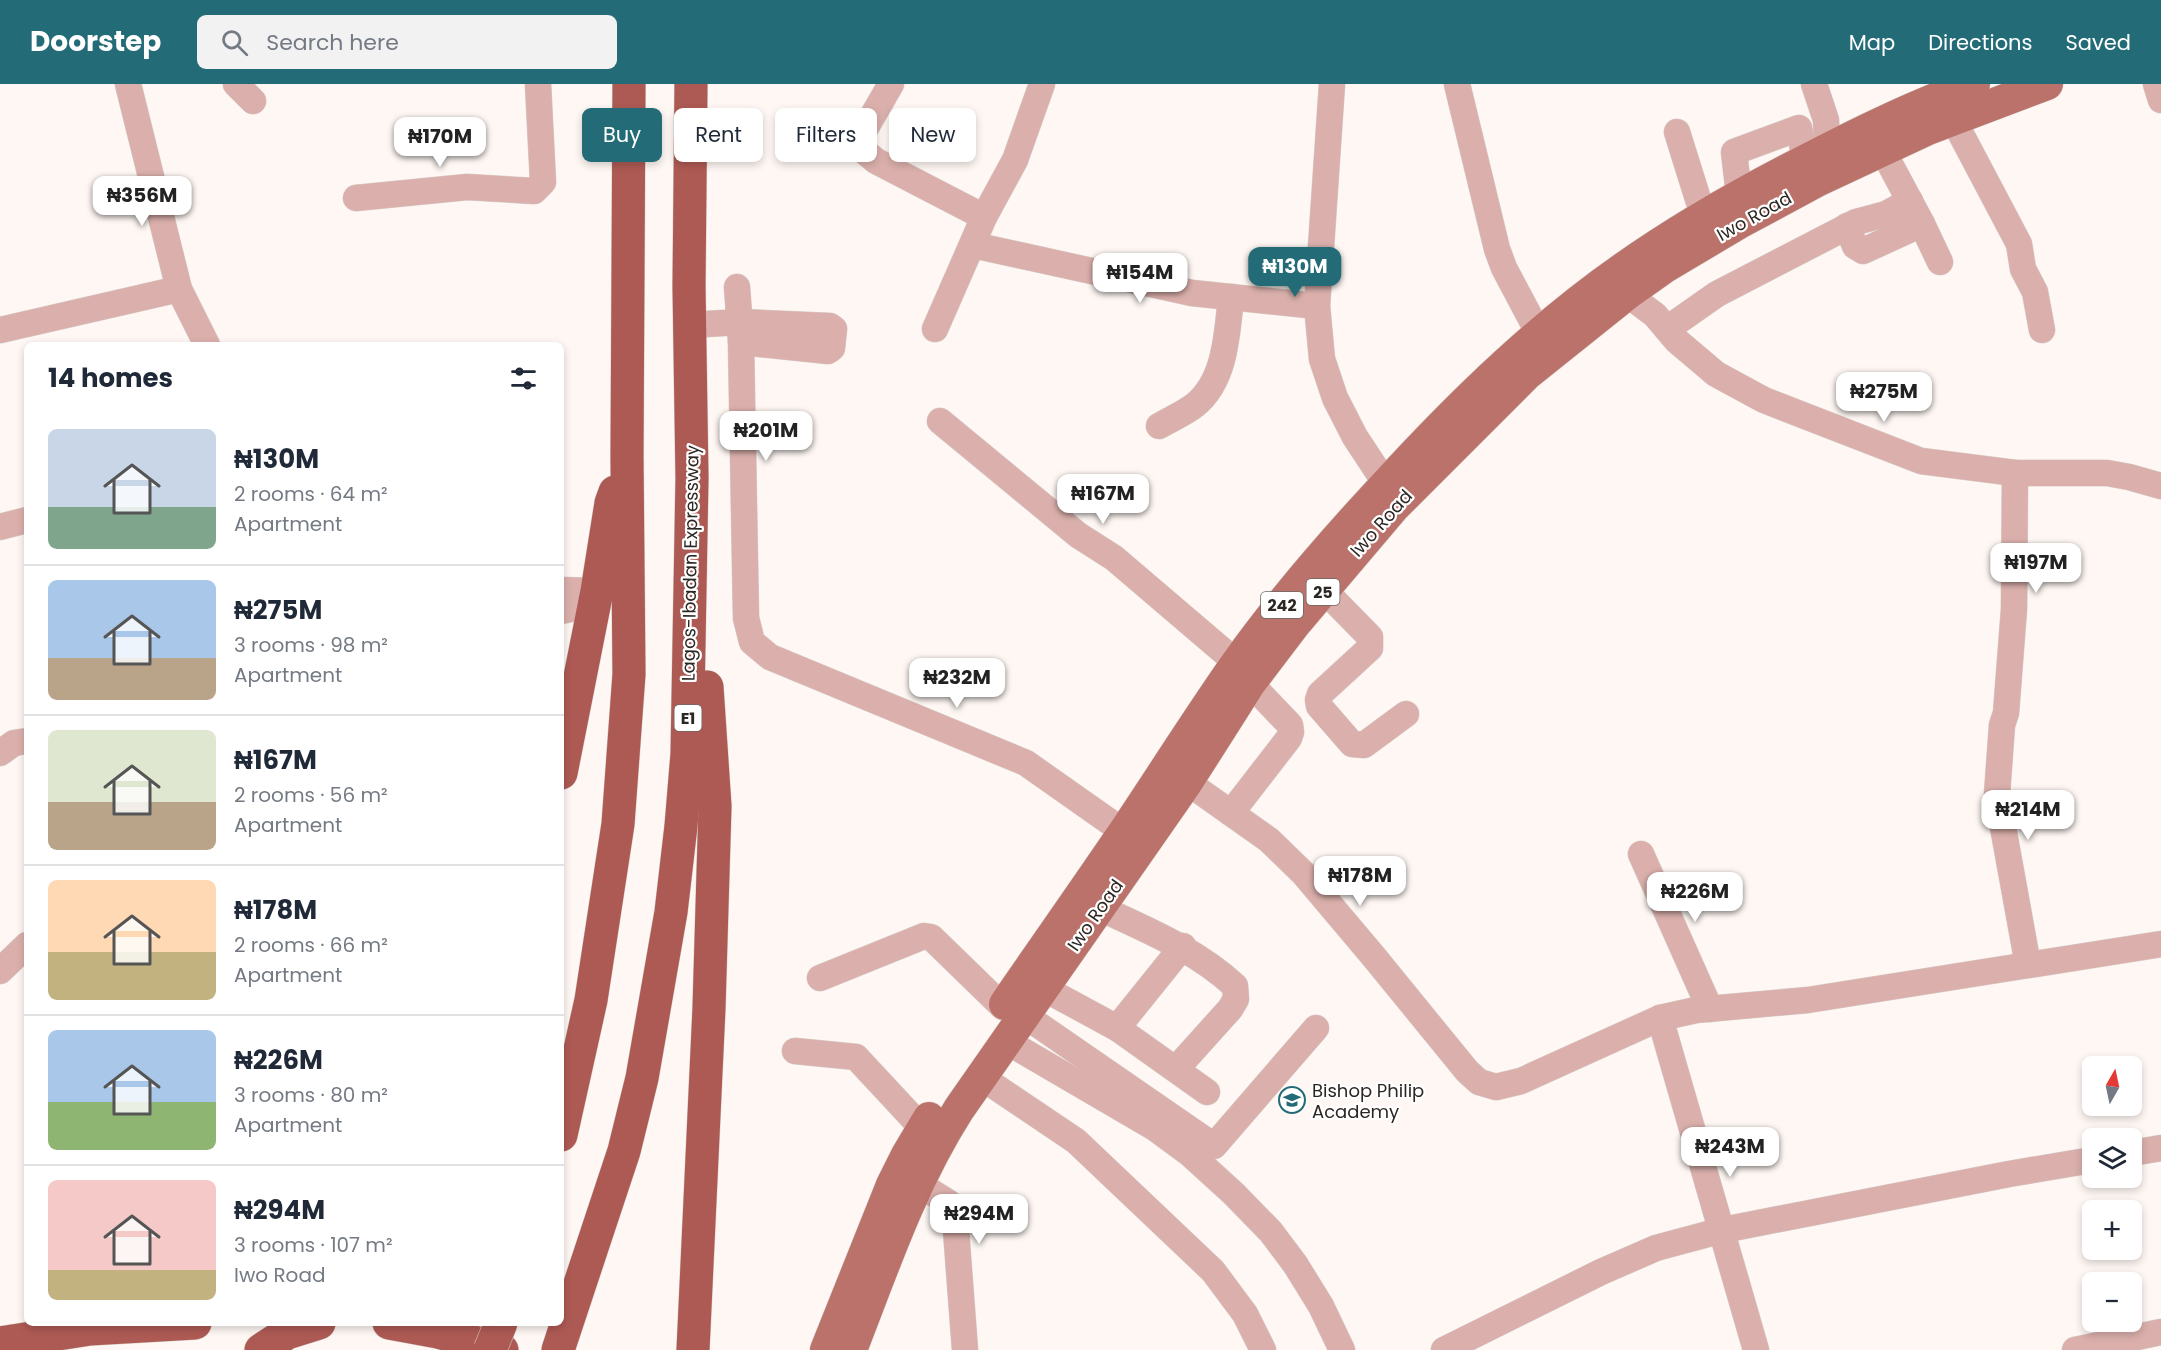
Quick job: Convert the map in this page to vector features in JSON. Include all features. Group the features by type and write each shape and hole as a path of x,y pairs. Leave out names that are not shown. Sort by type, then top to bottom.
{"highway":[{"path":"564,1123 576,1077 591,1000 618,824 629,674 627,456 629,84"},
{"name":"Lagos-Ibadan Expressway","path":"561,1344 624,1151 642,1078 671,912 681,826 687,754 692,478 691,84"},
{"path":"564,757 611,503 627,456"},
{"path":"692,478 715,806 709,1008 693,1350"},
{"path":"0,1343 103,1326"},
{"path":"261,1350 287,1333 309,1326"},
{"path":"405,1326 438,1332 502,1350"},
{"path":"490,1350 500,1326"}],"main road":[{"name":"Iwo Road","path":"851,1350 917,1183 934,1150 1006,1041 1013,1011 1043,988 1187,782 1243,673 1294,625 1394,507 1527,374 1627,294 1665,267 1738,223 1822,161 1885,121 1974,84"},
{"name":"Iwo Road","path":"826,1350 892,1185 923,1129 1013,1011 1124,832 1243,673 1340,534 1429,437 1539,334 1580,300 1703,215 1739,195 1822,161 1883,151 1928,129 2047,84"}],"street":[{"path":"128,84 179,289 206,342"},
{"path":"356,198 467,187 534,191 543,182 538,84"},
{"path":"891,84 861,136 864,151 876,161 984,218"},
{"path":"935,329 984,218 1015,160 1042,84"},
{"path":"1332,84 1317,306 1322,359 1335,398 1355,437 1386,484"},
{"path":"1457,84 1497,249 1504,268 1539,334"},
{"path":"1814,84 1826,120 1822,161"},
{"path":"2156,84 2161,100"},
{"path":"1953,119 2019,244 2022,269 2035,292 2042,330"},
{"path":"1739,195 1734,152 1799,128 1822,161"},
{"path":"1677,132 1703,215"},
{"path":"1883,151 1940,262"},
{"path":"1667,329 1717,294 1847,226 1886,214 1910,201"},
{"path":"1847,226 1855,246 1863,251 1922,224"},
{"path":"973,245 1192,292 1317,306"},
{"path":"737,287 741,332 746,618 752,642 770,657 1026,763 1124,832"},
{"path":"0,330 179,289"},
{"path":"1627,294 1655,315 1677,341 1716,374 1764,400 1922,460 2015,473 2107,473 2161,486"},
{"path":"1159,426 1196,404 1214,382 1221,361 1231,297"},
{"path":"690,325 741,332"},
{"path":"940,421 1078,535 1114,558 1243,673 1290,725 1289,738 1231,813"},
{"path":"2015,473 2014,609 1997,794 2028,965"},
{"path":"0,527 24,521"},
{"path":"564,591 595,597"},
{"path":"1324,591 1372,642 1370,648 1320,694 1319,706 1352,744 1358,746 1364,745 1406,714"},
{"path":"564,609 595,597"},
{"path":"0,753 14,743 24,741"},
{"path":"1187,782 1269,840 1304,874 1467,1071 1479,1082 1496,1087 1521,1080 1660,1018 1710,1009 1808,1000 2161,944"},
{"path":"1641,854 1710,1009"},
{"path":"1100,908 1183,946 1235,986 1236,999 1221,1021 1176,1069"},
{"path":"820,978 924,936 931,936 1013,1011 1214,1146 1316,1028"},
{"path":"1117,1028 1183,946"},
{"path":"0,971 24,948"},
{"path":"1043,988 1117,1028 1207,1092"},
{"path":"1660,1018 1756,1350"},
{"path":"1006,1041 1155,1128 1189,1153 1219,1180 1270,1232 1295,1264 1321,1306 1342,1350"},
{"path":"795,1051 856,1057 923,1129"},
{"path":"981,1077 1076,1141 1213,1271 1245,1314 1263,1350"},
{"path":"2142,1151 2161,1148"},
{"path":"1444,1350 1600,1272 1656,1248 1723,1230 2082,1162"},
{"path":"917,1183 949,1203 955,1217 965,1350"},
{"path":"2075,1350 2161,1332"}],"place":[{"name":"Bishop Philip Academy","path":"1292,1100"}]}
